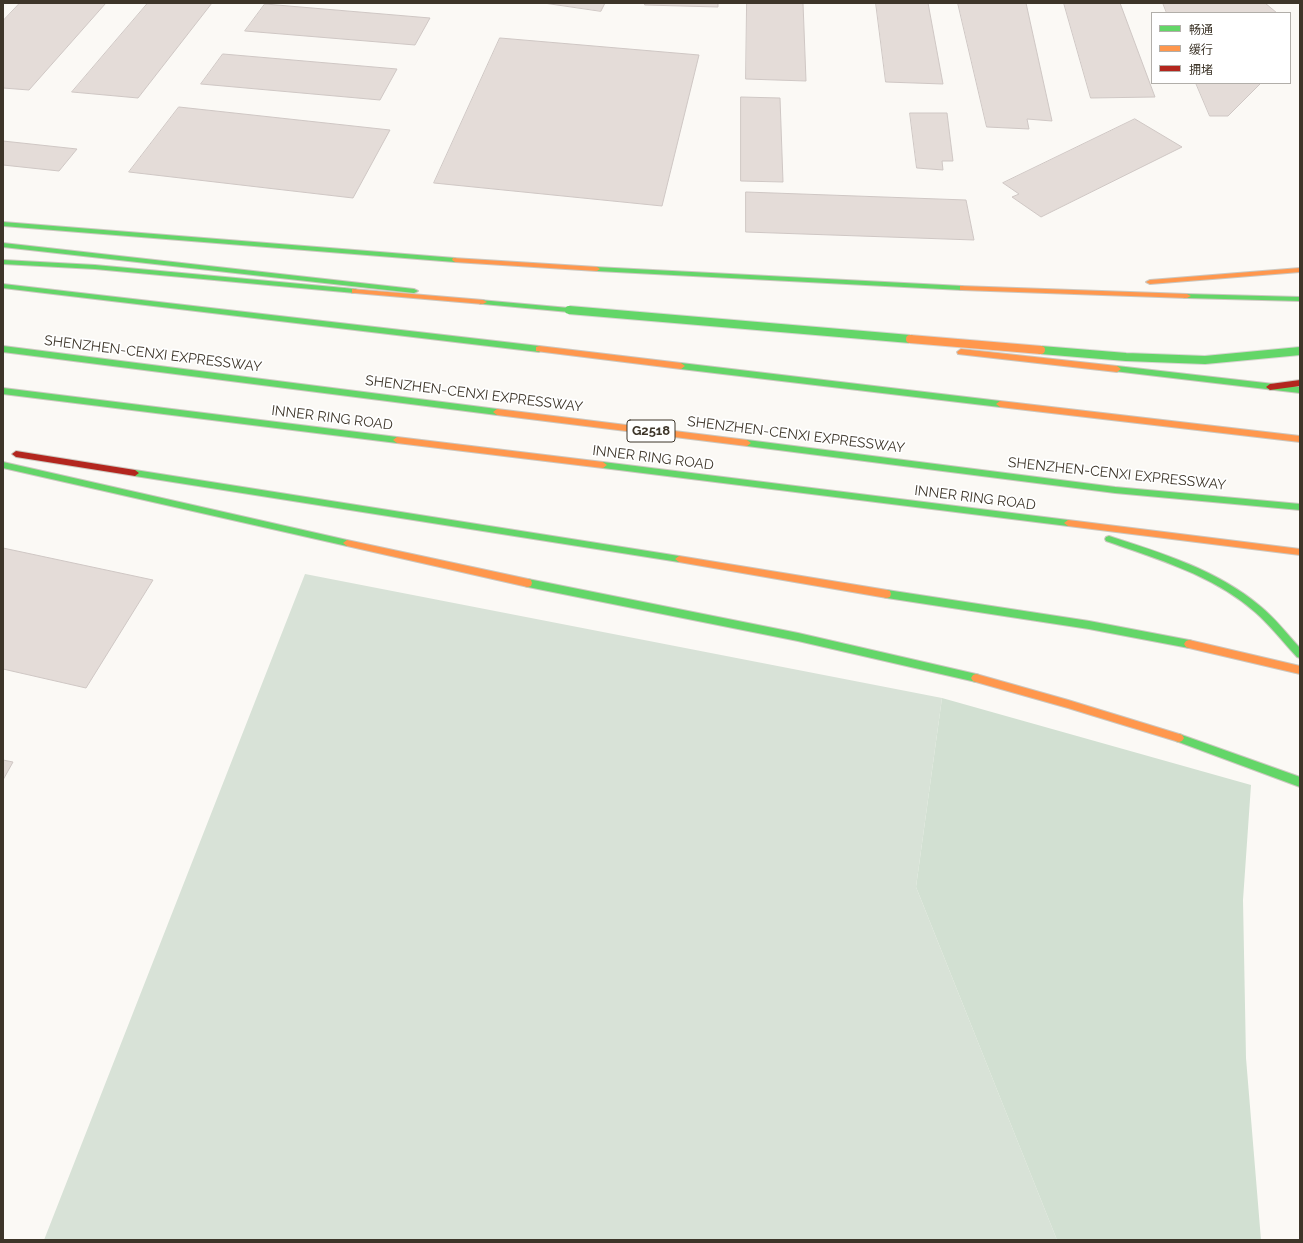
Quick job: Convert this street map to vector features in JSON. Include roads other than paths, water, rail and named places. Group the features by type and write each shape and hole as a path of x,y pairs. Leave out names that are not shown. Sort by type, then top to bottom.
{"main road":[{"path":"3,224 496,262 1019,291 1300,299"},
{"path":"3,245 1300,390"},
{"path":"3,262 95,267 1126,357 1206,360 1300,351"},
{"path":"1142,283 1300,270"},
{"path":"1019,291 1119,284"},
{"path":"3,286 1300,439"},
{"name":"SHENZHEN-CENXI EXPRESSWAY","path":"3,349 1115,490 1300,507"},
{"path":"1270,387 1300,384"},
{"name":"INNER RING ROAD","path":"3,391 1300,552"},
{"path":"3,452 586,543 908,598 1150,636 1300,670"},
{"path":"3,465 576,594 831,644 999,683 1210,748 1300,782"},
{"path":"1061,523 1147,551 1206,575 1252,604 1300,654"}]}
